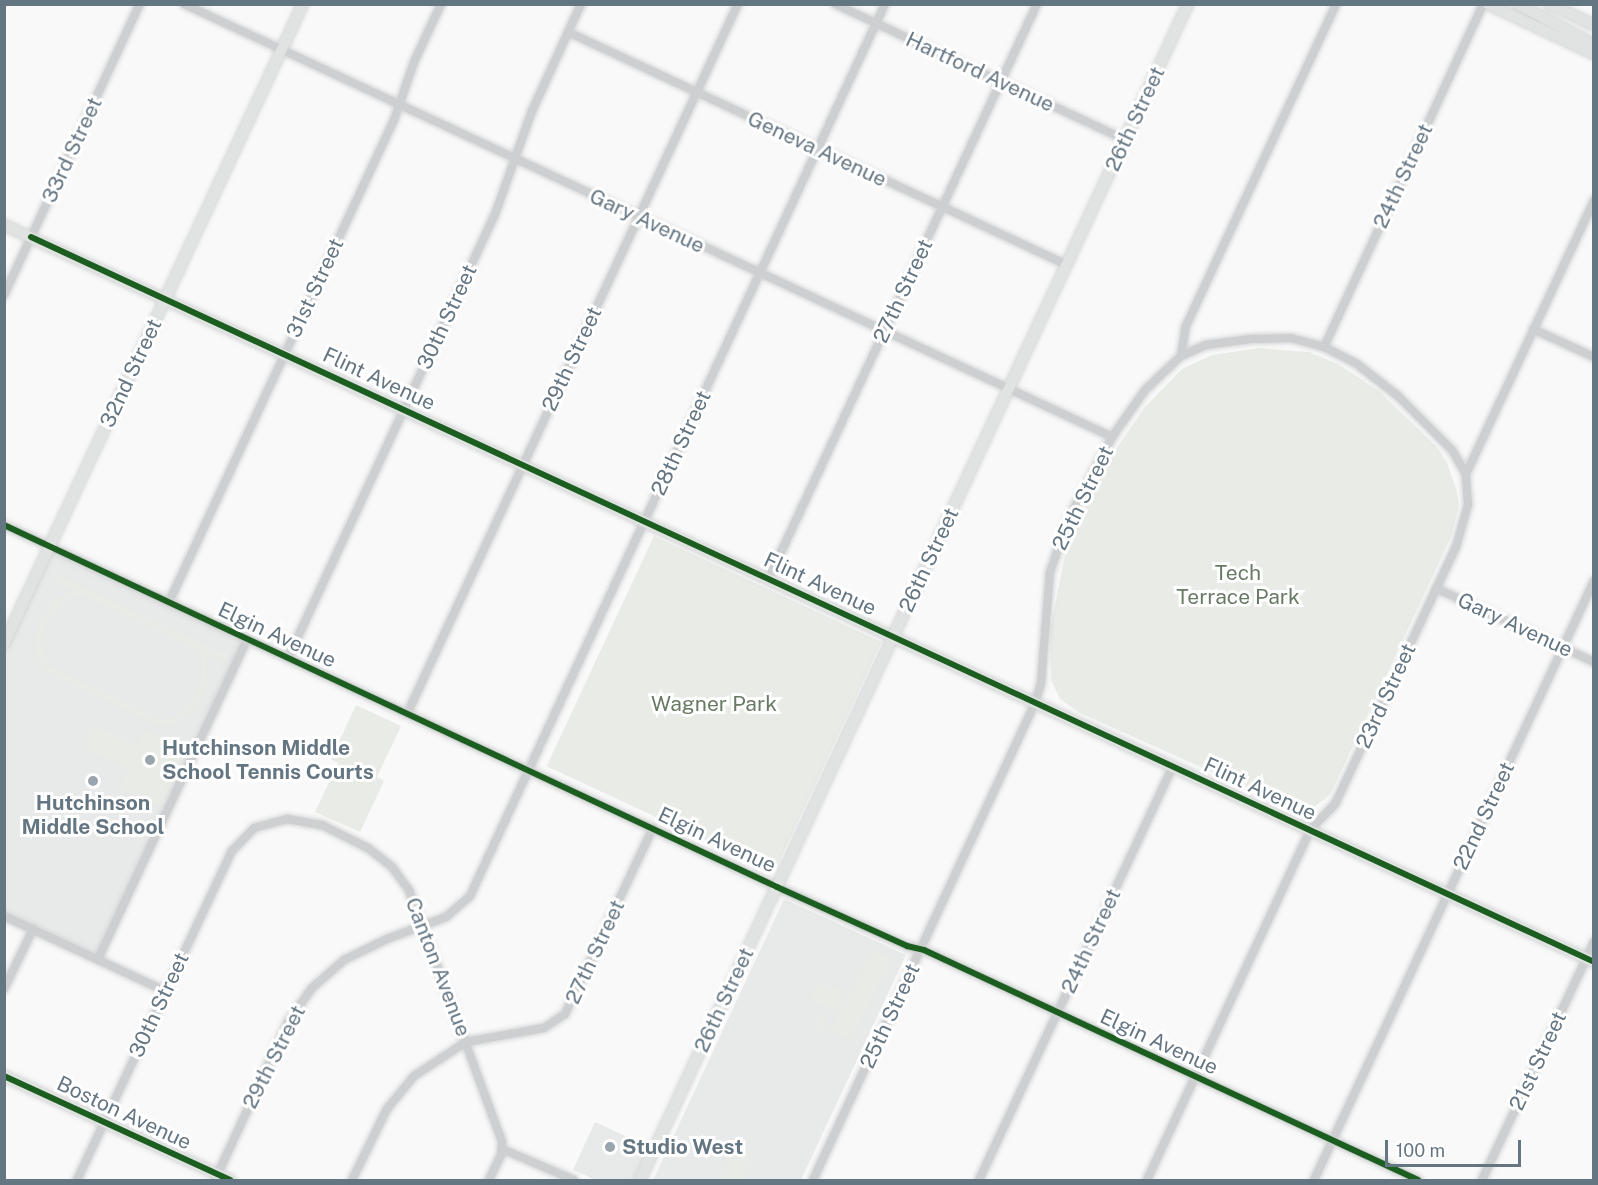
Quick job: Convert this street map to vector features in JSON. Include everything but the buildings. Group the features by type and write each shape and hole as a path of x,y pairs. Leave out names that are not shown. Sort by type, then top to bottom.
{"street":[{"name":"33rd Street","path":"4,295 140,4"},
{"name":"Gary Avenue","path":"184,4 1112,437"},
{"name":"32nd Street","path":"4,644 303,4"},
{"name":"31st Street","path":"169,603 399,105 441,4"},
{"name":"30th Street","path":"288,658 494,217 515,160 581,4"},
{"name":"29th Street","path":"407,714 738,4"},
{"name":"Hartford Avenue","path":"835,4 1125,140"},
{"name":"28th Street","path":"423,925 459,909 470,896 885,4"},
{"name":"27th Street","path":"769,578 1037,4"},
{"name":"26th Street","path":"640,1180 1188,4"},
{"path":"1181,356 1186,326 1335,4"},
{"name":"24th Street","path":"1324,347 1483,4"},
{"path":"1488,4 1593,54"},
{"path":"1518,4 1593,45"},
{"path":"1549,4 1593,25"},
{"name":"Geneva Avenue","path":"568,32 1067,265"},
{"name":"23rd Street","path":"1147,1180 1310,830 1335,804 1436,588 1466,520 1466,474 1593,201"},
{"name":"Flint Avenue","path":"4,225 166,297 1590,960"},
{"path":"1533,329 1593,357"},
{"path":"1181,356 1206,345 1251,339 1291,338 1324,347 1357,364 1398,396 1452,450 1466,474"},
{"name":"25th Street","path":"813,1180 1035,703 1041,683 1050,572 1079,495 1112,437 1145,390 1181,356"},
{"name":"Elgin Avenue","path":"4,525 777,887 1058,1012 1418,1180"},
{"name":"22nd Street","path":"1314,1180 1593,581"},
{"name":"Gary Avenue","path":"1436,588 1593,662"},
{"path":"98,959 247,639"},
{"name":"24th Street","path":"979,1180 1173,766"},
{"name":"Canton Avenue","path":"246,833 288,819 322,825 354,840 392,867 410,890 466,1042 502,1149"},
{"name":"27th Street","path":"466,1042 544,1028 565,1014 653,828"},
{"name":"30th Street","path":"77,1180 221,871 246,833"},
{"path":"4,916 165,991"},
{"name":"29th Street","path":"217,1178 288,1022 312,988 335,967 366,948 423,925"},
{"path":"4,989 33,929"},
{"name":"21st Street","path":"1482,1180 1590,960 1593,942"},
{"path":"352,1180 387,1108 403,1086 442,1054 466,1042"},
{"name":"Boston Avenue","path":"4,1076 217,1178 231,1180"},
{"path":"489,1180 502,1149 574,1180"}],"shaded area":[{"name":"Hutchinson Middle School","path":"50,546 247,639 98,959 5,915 5,644"},
{"path":"784,899 906,955 801,1180 653,1180"},
{"path":"595,1122 649,1147 634,1180 596,1180 573,1170"}],"green space":[{"name":"Tech Terrace Park","path":"1259,348 1309,352 1338,364 1379,391 1436,446 1447,462 1459,506 1451,537 1330,795 1310,810 1299,811 1080,713 1060,699 1051,680 1050,630 1065,555 1077,522 1116,449 1145,407 1182,369 1212,355"},
{"name":"Wagner Park","path":"654,536 881,642 774,872 547,766"},
{"path":"56,575 228,655 226,661 206,652 208,684 192,713 175,724 155,724 44,670 35,650 39,623 53,602 73,590 53,580","holes":["82,595 197,650 203,663 202,682 185,711 171,719 157,718 47,665 41,643 48,619 64,600"]},
{"path":"356,705 401,726 377,777 384,781 360,832 315,812 338,763 331,759"},
{"name":"Hutchinson Middle School Tennis Courts","path":"93,724 138,745 145,730 194,752 167,810 119,788 128,769 82,747"},
{"path":"872,949 892,959 850,1040 831,1030"},
{"path":"817,983 843,990 841,1008 834,1012 810,1000"},
{"path":"818,1017 824,1017 828,1024 824,1031 818,1031 814,1027 814,1021"},
{"path":"733,1146 753,1155 749,1167 742,1180 718,1180"}],"cycle path":[{"path":"31,237 1594,962"},
{"path":"4,525 777,887 907,946 924,950 1418,1180"},
{"path":"4,1076 230,1180"}],"place":[{"name":"Hutchinson Middle School Tennis Courts","path":"150,760"},
{"name":"Hutchinson Middle School","path":"93,781"},
{"name":"Studio West","path":"610,1147"}]}
